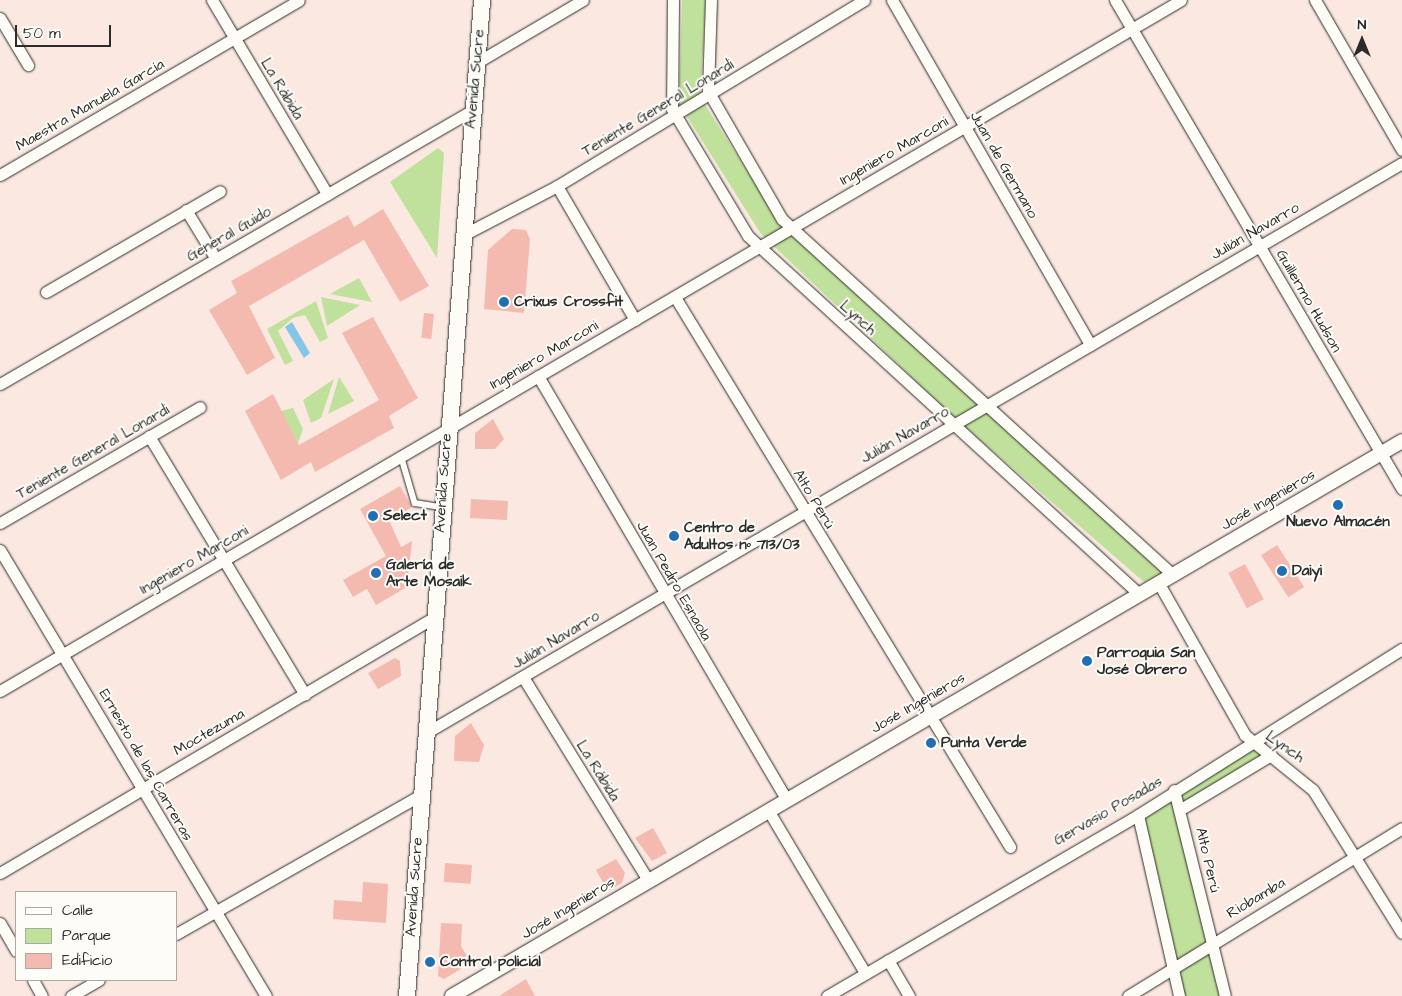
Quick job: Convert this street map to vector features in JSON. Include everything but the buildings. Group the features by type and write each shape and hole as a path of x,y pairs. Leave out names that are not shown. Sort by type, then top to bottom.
{"main road":[{"name":"Avenida Sucre","path":"407,996 446,428 482,0"}],"street":[{"name":"La Rábida","path":"212,0 328,194"},
{"name":"Maestra Manuela García","path":"0,175 235,39 298,0"},
{"path":"476,63 583,0"},
{"name":"Lynch","path":"673,0 669,91 675,115 758,248 1138,594"},
{"name":"Lynch","path":"711,0 706,77 709,95 791,228 1172,574"},
{"name":"Teniente General Lonardi","path":"463,235 557,186 864,0"},
{"name":"Juan de Germano","path":"892,0 1090,344"},
{"name":"Guillermo Hudson","path":"1115,0 1402,489"},
{"name":"Ingeniero Marconi","path":"0,691 222,562 446,428 676,297 1181,0"},
{"path":"1315,0 1402,150"},
{"path":"0,18 28,65"},
{"name":"General Guido","path":"0,384 473,110"},
{"name":"Julián Navarro","path":"424,734 523,678 952,424 1402,163"},
{"path":"557,186 634,320"},
{"path":"46,292 220,191"},
{"path":"186,210 216,259"},
{"name":"Alto Perú","path":"676,297 804,512 1010,847"},
{"name":"Juan Pedro Esnaola","path":"538,376 664,594 786,799"},
{"name":"Teniente General Lonardi","path":"0,522 200,407"},
{"path":"149,436 222,562 305,695"},
{"name":"José Ingenieros","path":"452,996 928,716 1402,441"},
{"name":"Ernesto de las Carreras","path":"0,550 266,996"},
{"name":"Lynch","path":"1158,582 1251,742 1271,755 1313,790 1352,857 1402,933"},
{"name":"Moctezuma","path":"0,873 433,618"},
{"name":"Gervasio Posadas","path":"827,996 1138,815 1174,790 1402,648"},
{"name":"La Rábida","path":"523,678 648,880"},
{"path":"1182,809 1271,755"},
{"name":"Alto Perú","path":"1174,790 1182,809 1211,943 1225,996"},
{"path":"178,933 421,795"},
{"path":"768,810 865,974"},
{"path":"1138,815 1171,971 1179,996"},
{"name":"Riobamba","path":"1128,996 1171,971 1211,943 1402,828"},
{"path":"0,923 15,950"},
{"path":"888,960 909,996"},
{"path":"33,981 42,996"},
{"path":"71,996 97,981"}],"lane":[{"path":"401,455 415,503 441,507"}],"green space":[{"path":"682,0 706,0 700,97 781,224 1163,573 1144,582 956,419 761,234 679,104"},
{"path":"438,148 444,153 437,258 390,182"},
{"path":"359,278 372,302 330,294"},
{"path":"321,297 360,305 327,326"},
{"path":"316,301 328,338 320,342 305,315 293,318 278,331 293,361 285,365 267,329"},
{"path":"339,377 354,401 328,414"},
{"path":"334,379 321,418 311,423 303,400"},
{"path":"293,408 303,429 298,443 281,411"},
{"path":"1251,742 1271,755 1182,809 1225,996 1179,996 1138,815"}],"water":[{"path":"292,322 310,353 304,358 285,327"}],"place":[{"name":"Crixus Crossfit","path":"504,302"},
{"name":"Nuevo Almacén","path":"1338,505"},
{"name":"Select","path":"373,516"},
{"name":"Centro de Adultos nº 713/03","path":"674,536"},
{"name":"Daiyi","path":"1282,571"},
{"name":"Galería de Arte Mosaik","path":"376,573"},
{"name":"Parroquia San José Obrero","path":"1087,661"},
{"name":"Punta Verde","path":"931,743"},
{"name":"Control policial","path":"430,962"}]}
